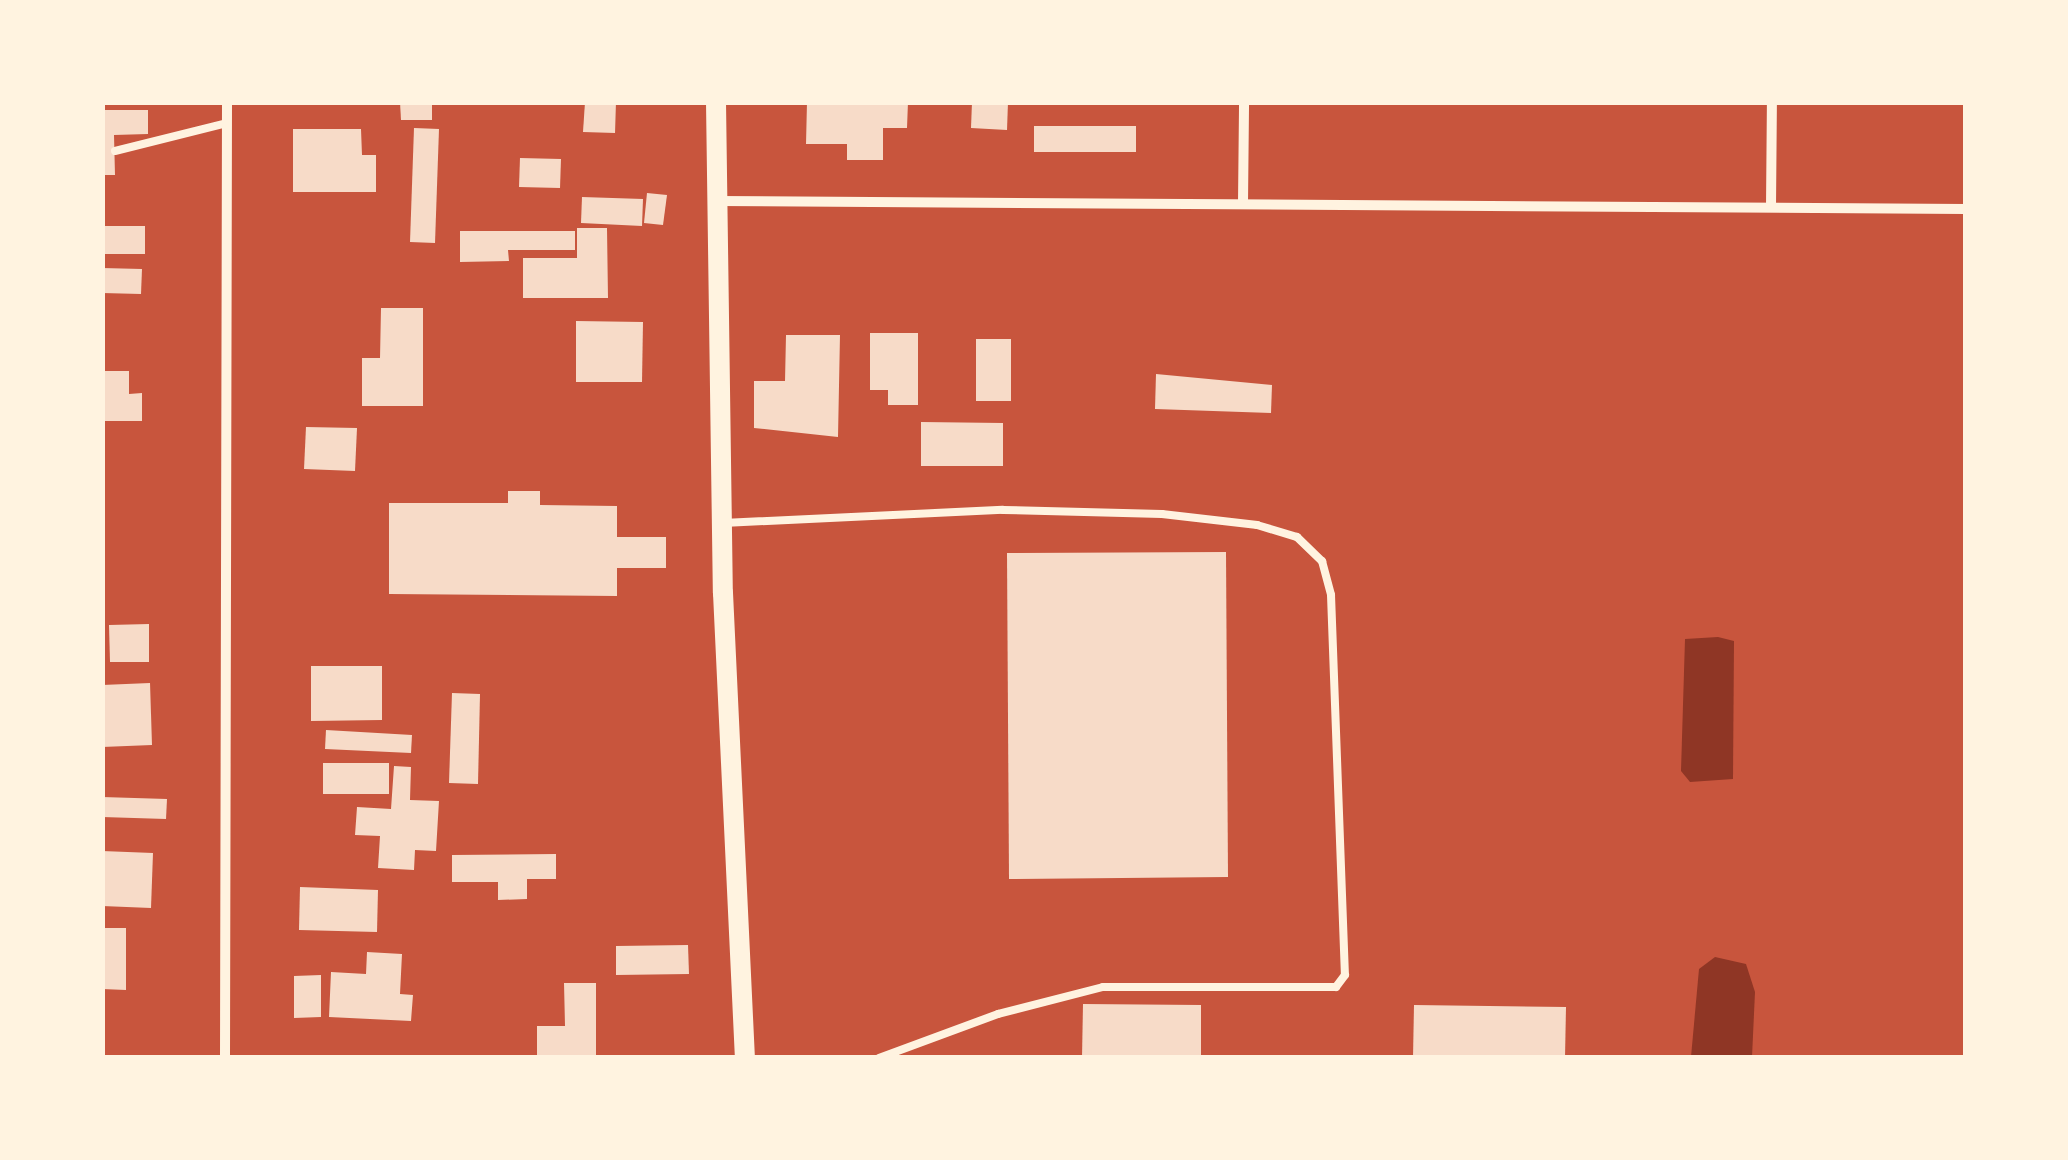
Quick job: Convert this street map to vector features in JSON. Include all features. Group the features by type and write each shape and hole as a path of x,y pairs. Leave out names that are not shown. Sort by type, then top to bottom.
{"main road":[{"path":"716,102 722,523 746,1058"}],"street":[{"path":"224,1058 227,102"},
{"path":"1243,202 1244,102"},
{"path":"1771,207 1772,102"},
{"path":"715,201 1966,209"}],"lane":[{"path":"115,151 227,123"},
{"path":"722,523 1003,510 1162,514 1257,525 1298,537 1322,561 1331,596 1345,975 1336,987 1103,987 998,1014 879,1058"}],"shaded area":[{"path":"1718,637 1734,641 1733,779 1690,782 1681,771 1685,639"},
{"path":"1715,957 1746,964 1755,992 1752,1057 1691,1057 1699,969"}],"building":[{"path":"400,102 432,102 432,120 401,120"},
{"path":"585,102 616,102 615,133 583,132"},
{"path":"807,102 908,102 907,128 883,128 883,160 847,160 847,144 806,144"},
{"path":"972,102 1008,102 1007,130 971,128"},
{"path":"102,110 148,110 148,134 114,135 115,175 102,175"},
{"path":"1034,126 1136,126 1136,152 1034,152"},
{"path":"414,128 439,129 435,243 410,242"},
{"path":"293,129 361,129 362,155 376,155 376,192 293,192"},
{"path":"520,158 561,159 560,188 519,187"},
{"path":"647,193 667,195 663,225 644,223"},
{"path":"582,197 643,199 642,226 581,223"},
{"path":"102,226 145,226 145,254 102,254"},
{"path":"577,228 607,228 608,298 523,298 523,258 577,258"},
{"path":"460,231 575,231 575,250 508,250 509,261 460,262"},
{"path":"102,268 142,269 141,294 102,293"},
{"path":"381,308 423,308 423,406 362,406 362,358 380,358"},
{"path":"576,321 643,322 642,382 576,382"},
{"path":"870,333 918,333 918,405 888,405 888,390 870,390"},
{"path":"786,335 840,335 838,437 754,428 754,381 785,381"},
{"path":"976,339 1011,339 1011,401 976,401"},
{"path":"102,371 129,371 129,394 142,393 142,421 102,421"},
{"path":"1156,374 1272,385 1271,413 1155,409"},
{"path":"921,422 1003,423 1003,466 921,466"},
{"path":"306,427 357,428 355,471 304,469"},
{"path":"508,491 540,491 540,505 617,506 617,537 666,537 666,568 617,568 617,596 389,594 389,503 508,503"},
{"path":"1226,552 1228,877 1009,879 1007,553"},
{"path":"149,624 149,662 110,662 109,625"},
{"path":"311,666 382,666 382,720 311,721"},
{"path":"150,683 152,745 102,747 102,685"},
{"path":"452,693 480,694 478,784 449,783"},
{"path":"326,730 412,735 411,753 325,749"},
{"path":"323,763 389,763 389,794 323,794"},
{"path":"394,766 411,767 410,800 439,801 436,851 415,850 414,870 378,868 380,836 355,835 357,807 391,809"},
{"path":"102,797 167,799 166,819 102,817"},
{"path":"102,851 153,853 151,908 102,906"},
{"path":"556,854 556,879 527,879 527,899 498,900 498,882 452,882 452,855"},
{"path":"300,887 378,890 377,932 299,930"},
{"path":"102,928 126,928 126,990 102,989"},
{"path":"688,945 689,974 616,975 616,946"},
{"path":"367,952 402,954 400,994 413,995 411,1021 329,1017 331,972 366,974"},
{"path":"321,975 321,1017 294,1018 294,976"},
{"path":"564,983 596,983 596,1058 537,1058 537,1026 565,1026"},
{"path":"1083,1004 1201,1005 1201,1058 1082,1058"},
{"path":"1414,1005 1566,1007 1565,1058 1413,1058"}]}
